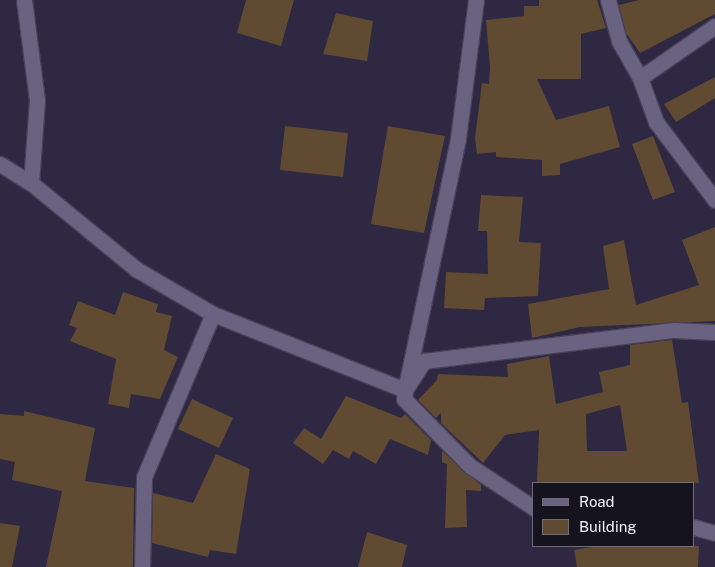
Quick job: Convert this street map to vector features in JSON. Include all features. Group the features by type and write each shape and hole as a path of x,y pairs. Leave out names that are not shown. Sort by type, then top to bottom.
{"street":[{"path":"24,0 37,100 31,183"},
{"path":"476,0 458,139 404,399 470,466 532,507"},
{"path":"608,0 619,41 640,78 656,122 715,200"},
{"path":"640,78 715,26"},
{"path":"0,164 31,183 136,269 213,314 406,390"},
{"path":"142,567 144,477 213,314"},
{"path":"406,390 424,361 674,330 715,332"},
{"path":"695,526 715,533"}],"building":[{"path":"246,0 294,0 281,46 237,33"},
{"path":"539,0 597,0 606,28 581,34 581,79 537,79 556,120 609,106 620,147 560,164 560,175 542,176 542,160 496,157 496,152 477,154 475,138 482,83 489,84 490,67 486,20 524,16 524,6 539,6"},
{"path":"639,0 715,0 715,14 640,53 626,33 619,5"},
{"path":"336,13 373,21 367,61 323,54"},
{"path":"715,77 715,98 676,122 664,104"},
{"path":"285,126 348,133 343,177 280,170"},
{"path":"388,126 445,136 424,233 371,224"},
{"path":"653,136 675,192 653,200 632,144"},
{"path":"481,195 523,197 519,242 541,243 538,296 485,298 484,310 444,308 446,272 488,274 487,231 478,231"},
{"path":"715,227 715,321 580,327 532,338 528,304 609,289 603,246 624,240 636,305 699,285 682,240"},
{"path":"123,292 158,304 156,312 172,316 164,350 178,357 160,399 131,394 129,408 108,404 116,359 70,341 77,328 69,325 78,301 115,315"},
{"path":"672,340 682,403 688,402 699,483 537,482 539,430 505,435 483,463 441,423 441,413 436,418 418,400 437,380 438,374 508,377 507,364 549,356 556,404 603,392 599,372 630,365 630,345","holes":["620,405 627,451 587,451 586,414"]},
{"path":"346,396 401,418 405,414 431,440 428,455 390,439 376,464 353,451 349,459 333,450 323,464 293,443 304,428 321,439"},
{"path":"192,399 233,418 219,448 178,429"},
{"path":"24,411 95,428 85,481 134,488 133,567 46,567 62,491 12,480 15,462 0,459 0,414 24,416"},
{"path":"442,451 481,485 481,491 466,490 467,527 445,528 447,464 442,462"},
{"path":"216,454 250,469 236,554 210,550 208,557 152,543 153,493 193,503"},
{"path":"0,523 20,526 12,567 0,567"},
{"path":"367,532 407,545 402,567 358,567"},
{"path":"699,546 698,567 577,567 574,550 591,547"}]}
